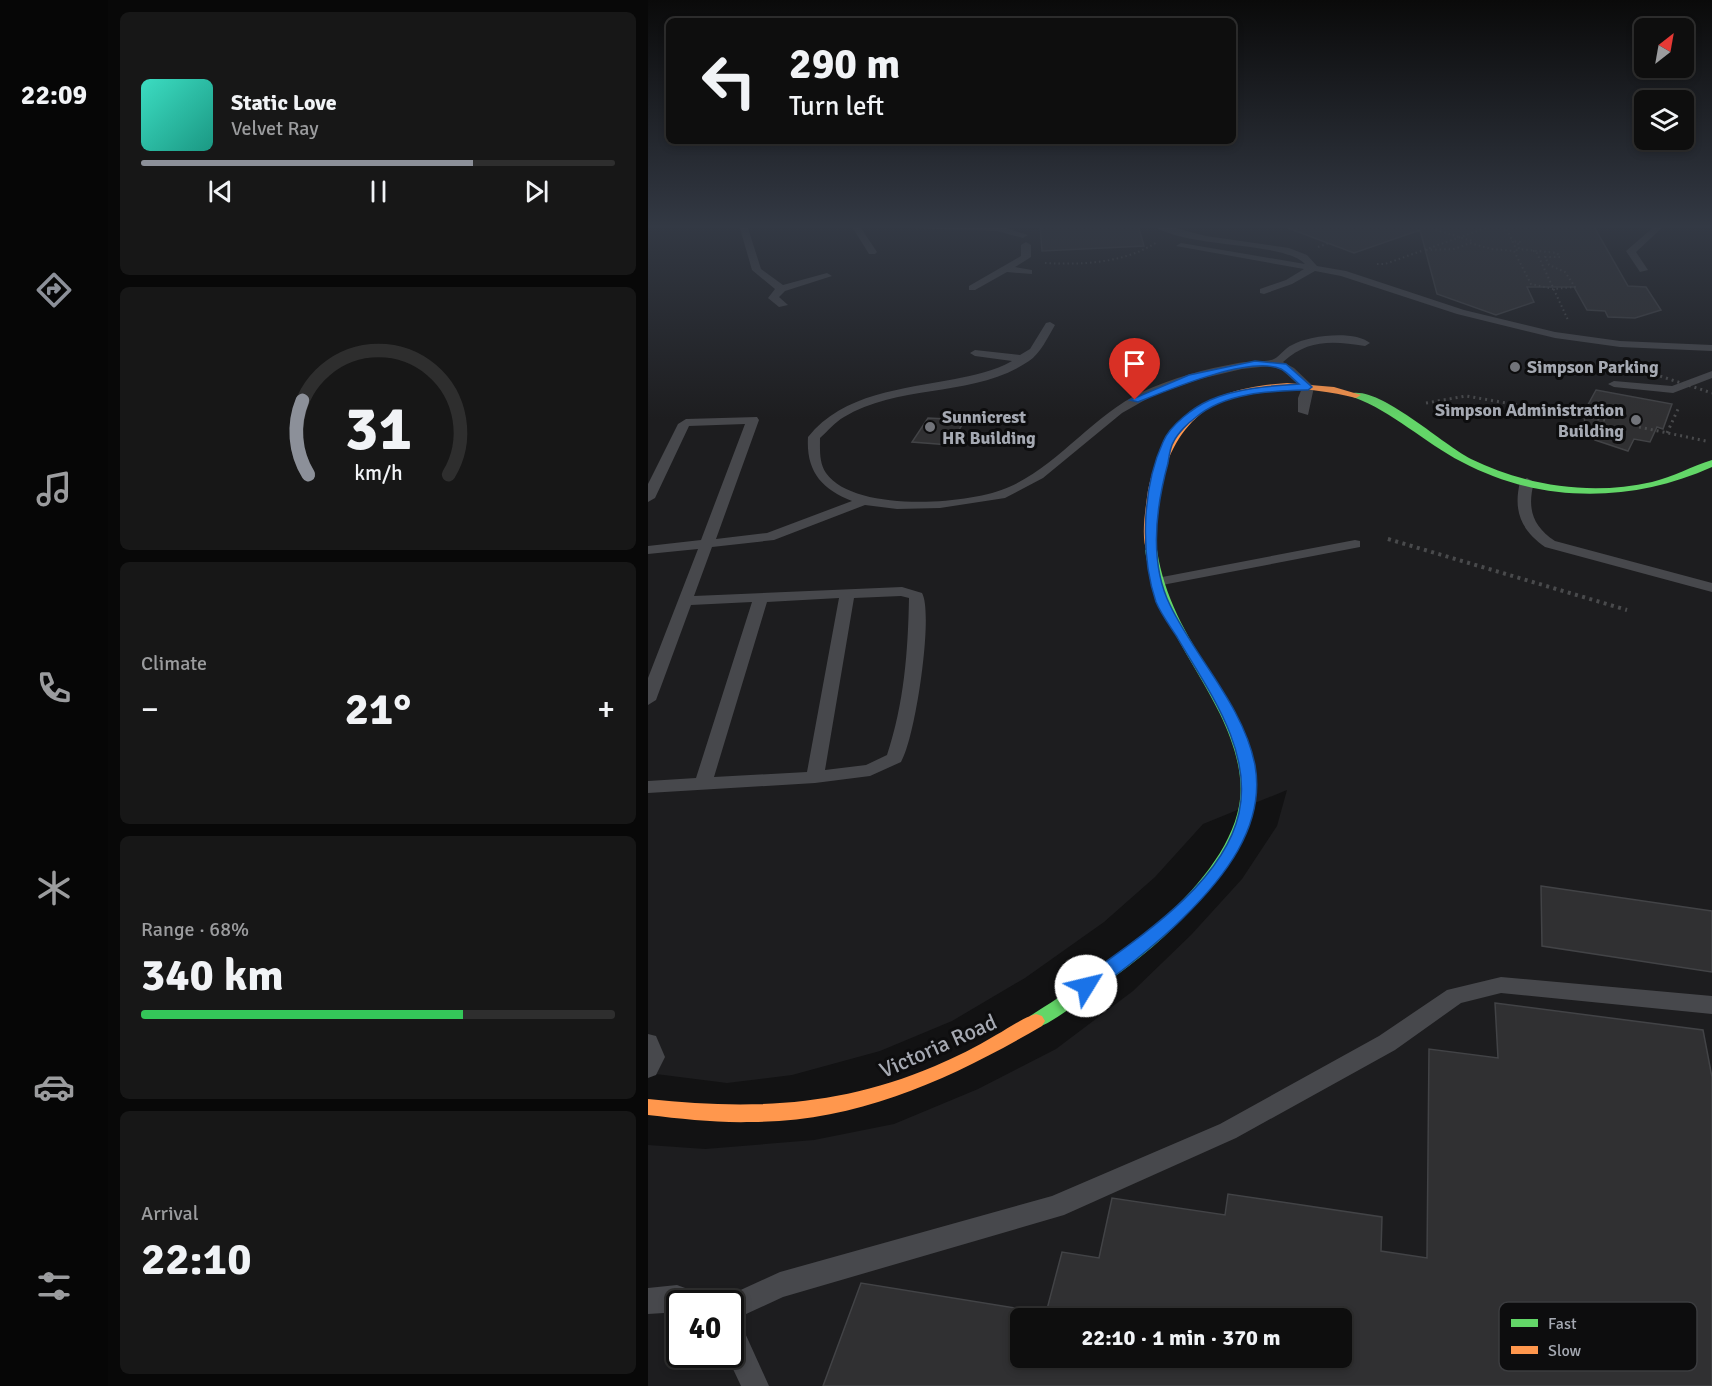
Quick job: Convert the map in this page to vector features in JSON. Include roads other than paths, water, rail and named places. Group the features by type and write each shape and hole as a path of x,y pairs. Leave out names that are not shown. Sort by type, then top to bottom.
{"street":[{"name":"Victoria Road","path":"648,1107 702,1115 800,1111 839,1106 880,1095 923,1079 967,1061 1037,1021 1163,928 1205,887 1232,848 1246,812 1247,766 1230,716 1183,641 1163,604 1157,582 1150,527 1155,491 1168,441 1192,415 1214,402 1263,389 1308,387 1331,389 1372,400 1401,415 1468,461 1527,482 1592,491 1620,490 1678,480 1712,464"}],"lane":[{"path":"780,290 773,298 783,305"},
{"path":"1395,290 1498,323 1578,339 1712,348"},
{"path":"1050,325 1036,352 1014,366 983,376 856,405 823,425 814,437 816,466 825,480 864,501 885,504 970,501 1012,491 1050,469 1102,422 1146,394 1209,372 1255,364 1275,364 1288,369 1308,387 1304,398 1304,412"},
{"path":"1275,364 1291,347 1301,342 1332,338 1365,343"},
{"path":"975,353 1025,359"},
{"path":"1614,384 1673,390 1712,374"},
{"path":"648,498 686,423 753,420 648,700"},
{"path":"1527,482 1522,498 1522,513 1532,531 1550,544 1712,588"},
{"path":"648,550 769,537 864,501"},
{"path":"1157,582 1355,544"},
{"path":"648,787 815,777 870,770 895,758 907,720 914,660 917,596 902,591 685,601"},
{"path":"815,777 847,594"},
{"path":"703,784 761,598"},
{"path":"744,1302 780,1285 1066,1202 1228,1131 1387,1043 1455,996 1501,985 1712,1005"},
{"path":"648,1043 654,1057 648,1068"},
{"path":"648,1301 666,1299"},
{"path":"744,1362 755,1386"}],"place":[{"name":"Simpson Parking","path":"1515,367"},
{"name":"Simpson Administration Building","path":"1636,420"},
{"name":"Sunnicrest HR Building","path":"930,427"}]}
